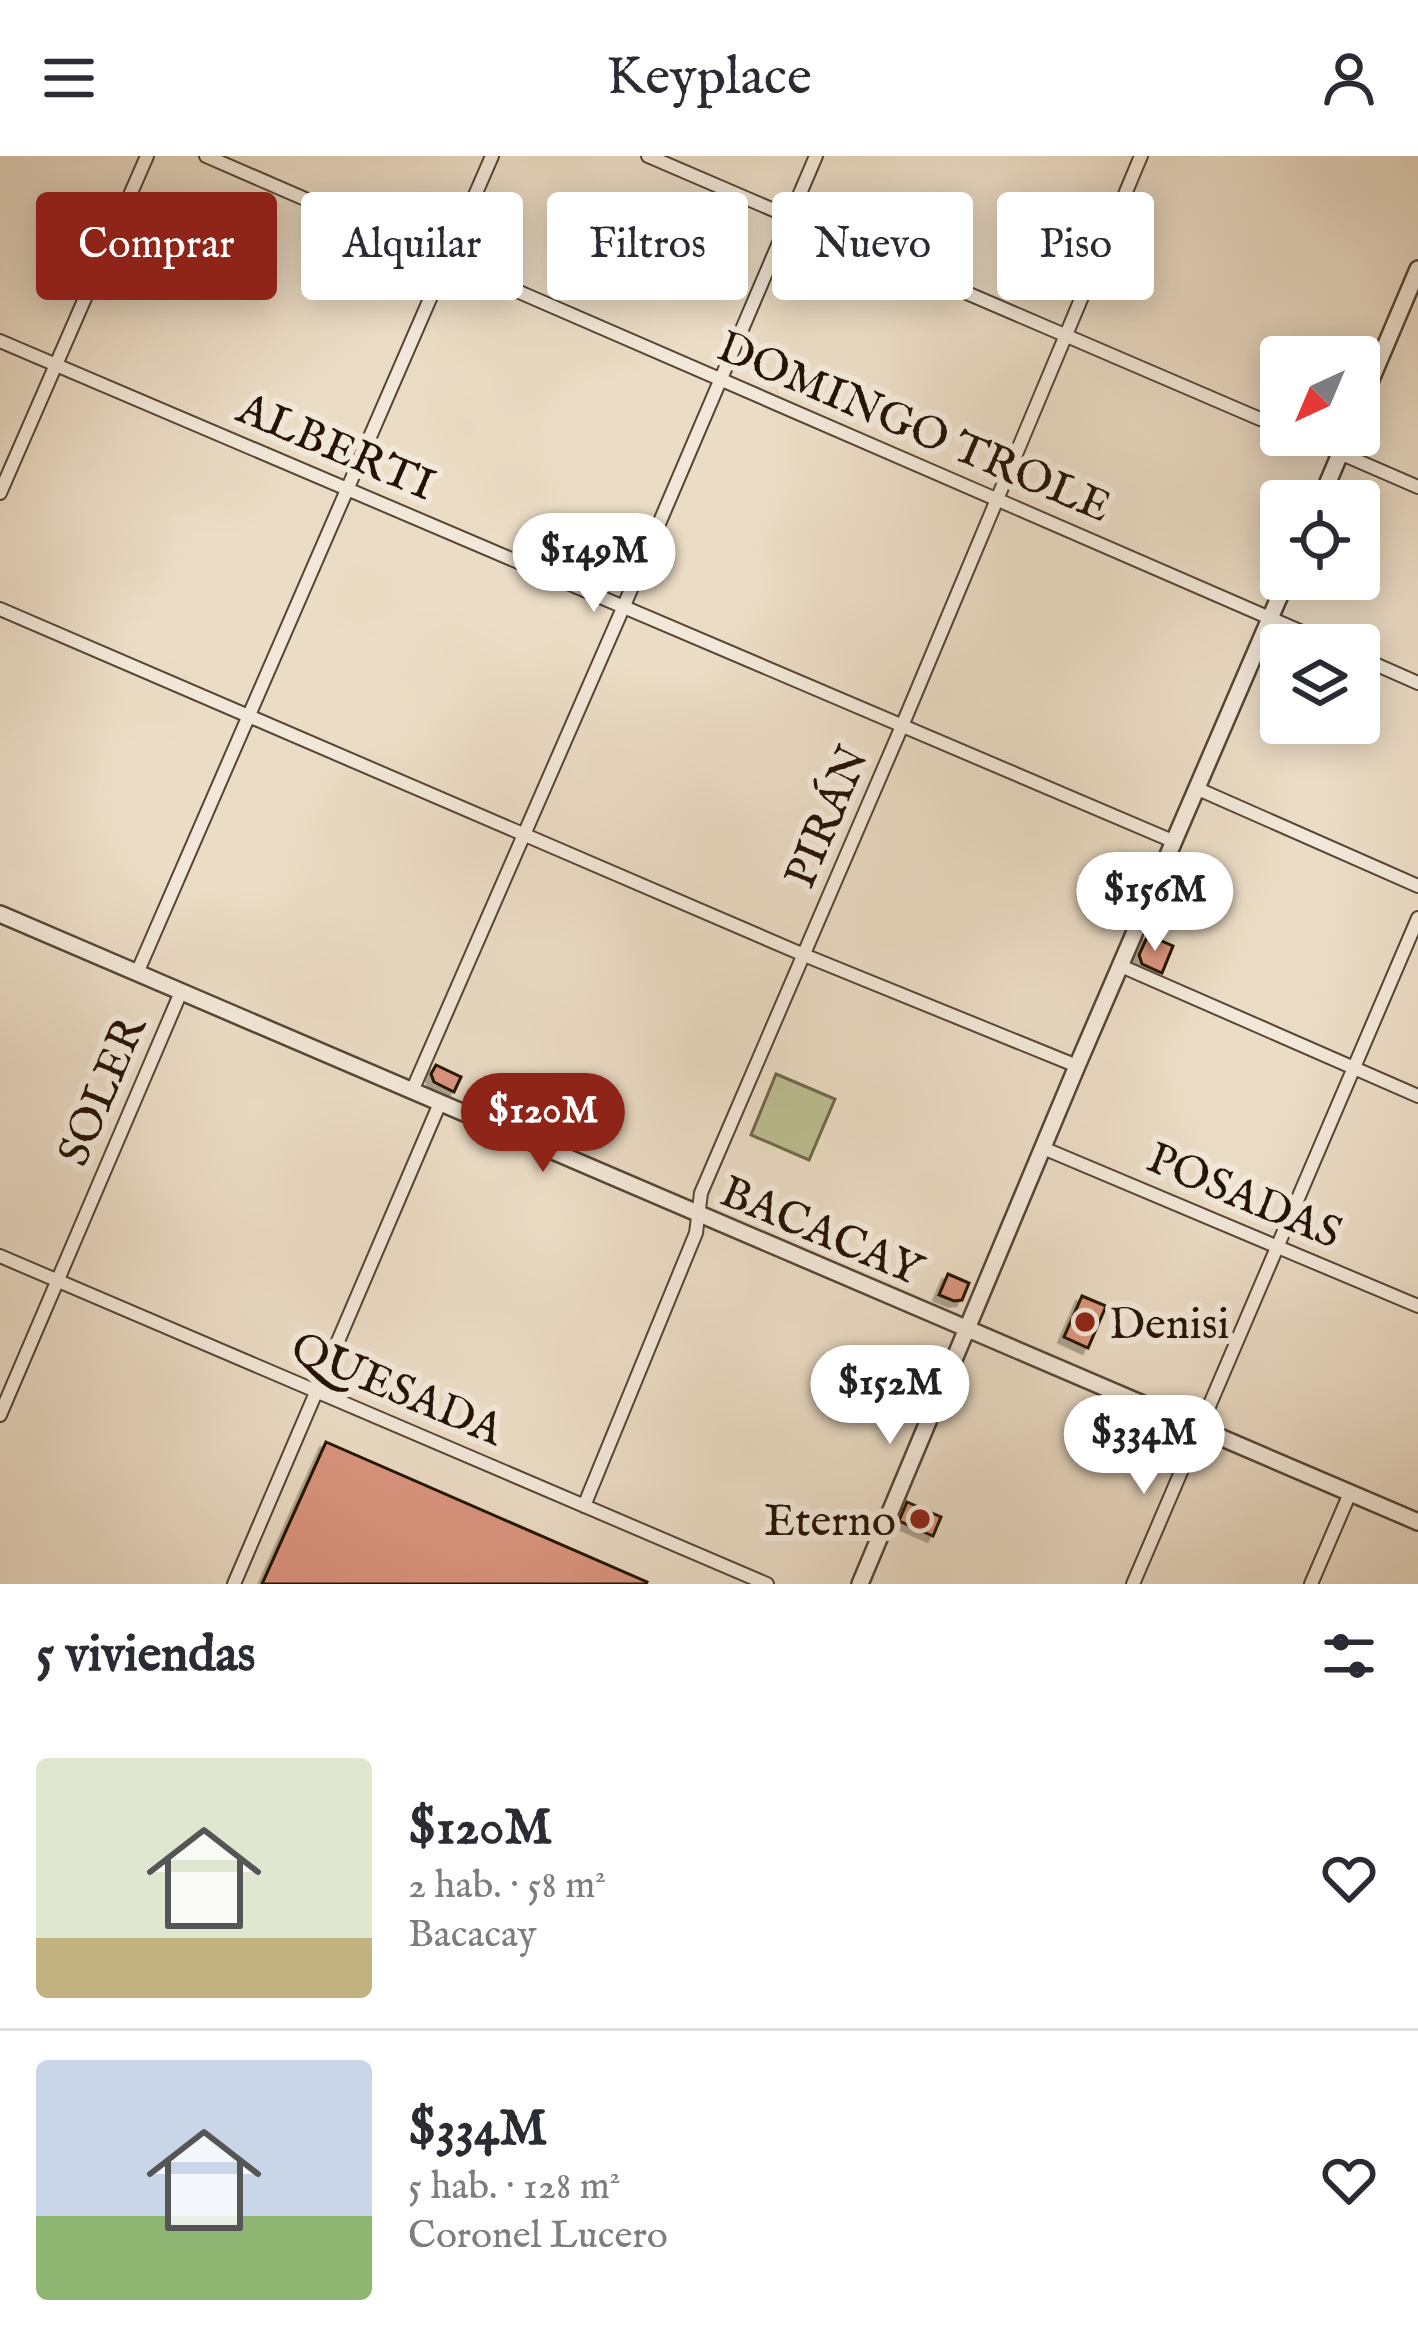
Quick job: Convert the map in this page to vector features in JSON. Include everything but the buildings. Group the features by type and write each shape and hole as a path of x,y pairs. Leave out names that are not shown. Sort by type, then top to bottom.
{"street":[{"path":"0,493 147,156"},
{"name":"DOMINGO TROLE","path":"206,156 301,198"},
{"path":"477,192 492,156"},
{"path":"648,156 772,208"},
{"path":"800,192 816,156"},
{"name":"PIRÁN","path":"584,1506 696,1233 701,1193 1141,156"},
{"path":"412,1091 772,258"},
{"path":"1380,359 1418,269"},
{"name":"DOMINGO TROLE","path":"523,295 1285,624"},
{"path":"973,297 1260,419"},
{"path":"137,973 430,300"},
{"name":"ALBERTI","path":"0,341 1175,842"},
{"path":"1347,456 1418,487"},
{"path":"860,1584 1278,600"},
{"path":"0,609 523,836 1077,1066"},
{"path":"1380,666 1418,683"},
{"path":"1198,790 1418,886"},
{"name":"BACACAY","path":"0,914 1418,1522"},
{"path":"1133,1584 1418,918"},
{"path":"1120,966 1418,1096"},
{"name":"SOLER","path":"0,1415 181,992"},
{"path":"234,1584 440,1102"},
{"name":"POSADAS","path":"1043,1148 1418,1306"},
{"name":"QUESADA","path":"0,1256 767,1584"},
{"path":"1311,1584 1350,1493"}],"green space":[{"path":"776,1074 835,1099 809,1160 751,1135"}],"place":[{"name":"Denisi","path":"1085,1322"},
{"name":"Eterno","path":"920,1519"}]}
